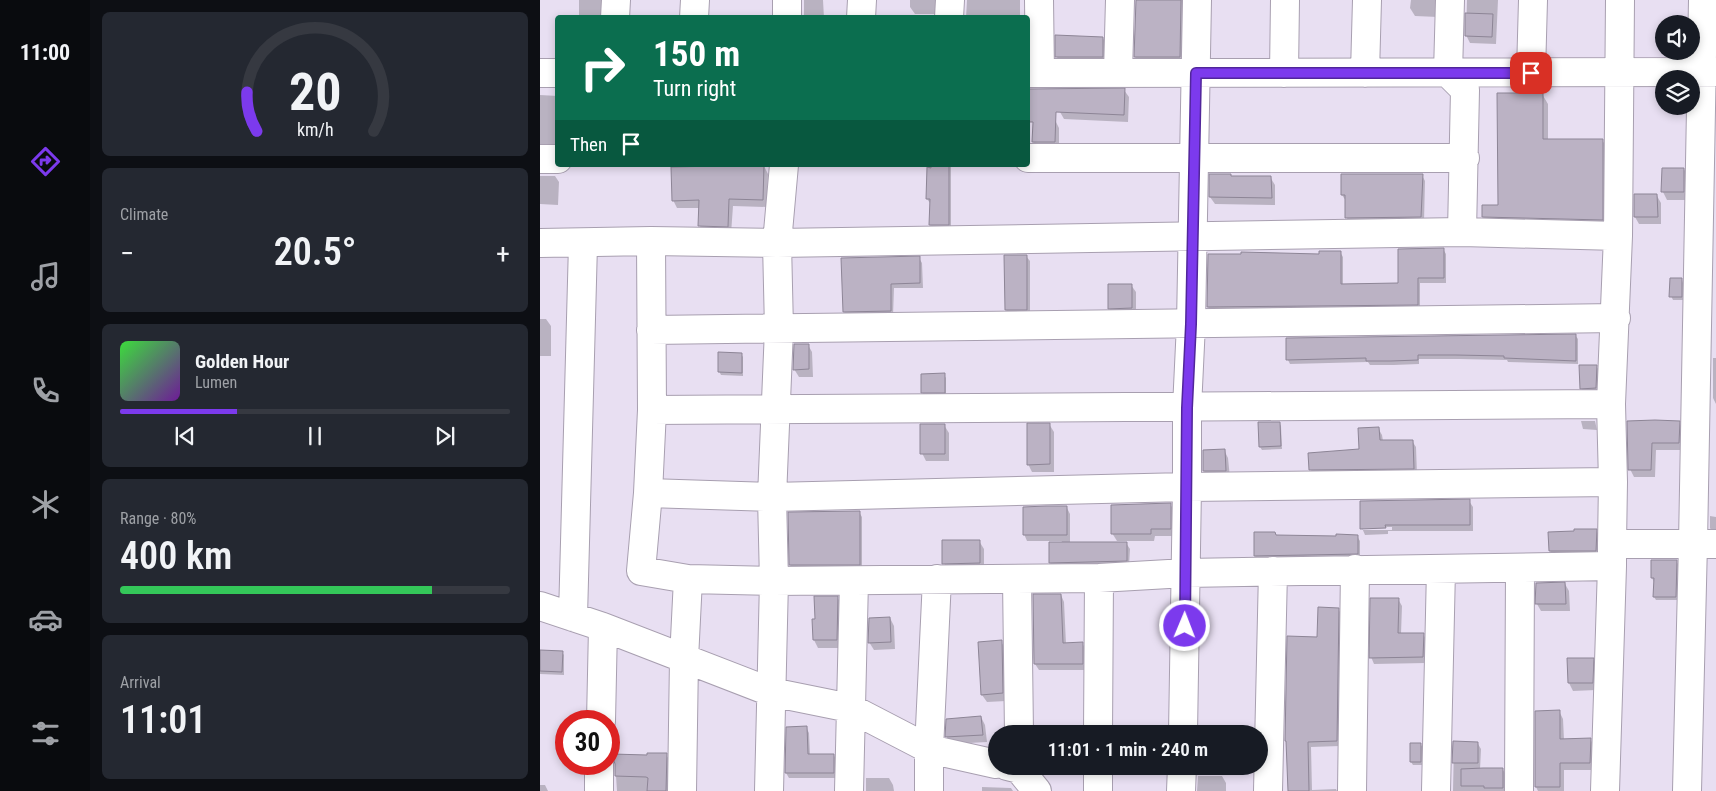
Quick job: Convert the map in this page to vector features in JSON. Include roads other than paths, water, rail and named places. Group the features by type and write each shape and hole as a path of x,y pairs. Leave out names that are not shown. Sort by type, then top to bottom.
{"street":[{"path":"615,15 616,0"},
{"path":"694,0 694,15"},
{"path":"787,0 787,15"},
{"path":"861,15 862,0"},
{"path":"949,15 950,0"},
{"path":"1039,0 1034,73 1709,72"},
{"path":"1118,73 1120,0"},
{"path":"1183,725 1187,408 1191,324 1197,0"},
{"path":"1284,73 1285,0"},
{"path":"1365,73 1367,0"},
{"path":"1450,0 1448,73 1465,90 1462,232"},
{"path":"1531,73 1533,0"},
{"path":"1605,791 1612,555 1613,482 1610,404 1616,318 1620,0"},
{"path":"1687,791 1705,543 1709,72 1703,0"},
{"path":"540,73 555,73"},
{"path":"1030,158 1465,158"},
{"path":"540,159 555,159"},
{"path":"769,791 774,581 772,497 779,329 777,244 784,167"},
{"path":"540,243 583,244 652,241 777,244 1462,232 1618,236"},
{"path":"652,241 652,410 648,493 641,571 688,579 854,581 1099,578 1273,571 1520,569 1705,543"},
{"path":"573,617 583,244"},
{"path":"651,330 1616,318"},
{"path":"652,410 1610,404"},
{"path":"648,493 772,497 1187,487 1613,482"},
{"path":"1436,791 1441,569"},
{"path":"1519,791 1520,569"},
{"path":"1352,791 1355,570"},
{"path":"1268,791 1273,571"},
{"path":"1018,578 1019,725"},
{"path":"1098,725 1099,578"},
{"path":"682,791 684,659 688,579"},
{"path":"929,791 929,749 937,579"},
{"path":"849,791 854,581"},
{"path":"540,606 603,627 770,692 850,708 929,749 988,765"},
{"path":"600,710 603,627"},
{"path":"599,791 600,775"},
{"path":"1017,775 1037,791"},
{"path":"1098,775 1098,791"},
{"path":"1182,775 1182,791"}]}
